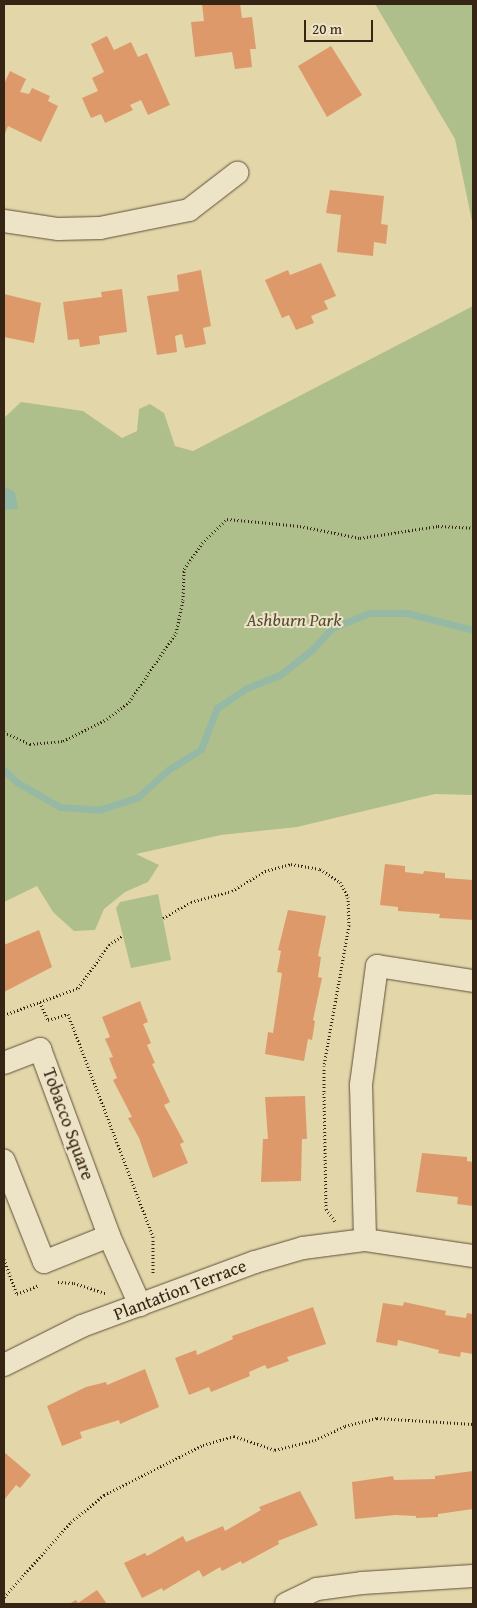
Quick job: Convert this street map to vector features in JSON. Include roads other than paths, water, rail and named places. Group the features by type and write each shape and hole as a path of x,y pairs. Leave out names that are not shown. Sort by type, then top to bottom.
{"street":[{"path":"4,221 58,229 100,228 189,210 237,173"},
{"path":"365,1233 361,1085 377,966 473,981"},
{"name":"Tobacco Square","path":"4,1064 40,1049 109,1236 136,1297"},
{"path":"4,1161 44,1262 109,1236"},
{"name":"Plantation Terrace","path":"4,1364 136,1297 303,1248 365,1233 473,1256"},
{"path":"286,1604 317,1590 362,1583 473,1576"}],"waterway":[{"path":"4,770 18,783 60,807 99,810 138,797 168,770 201,749 217,708 247,688 281,674 312,650 332,628 369,613 407,613 473,630"}],"park label":[{"name":"Ashburn Park","path":"294,620"}]}
